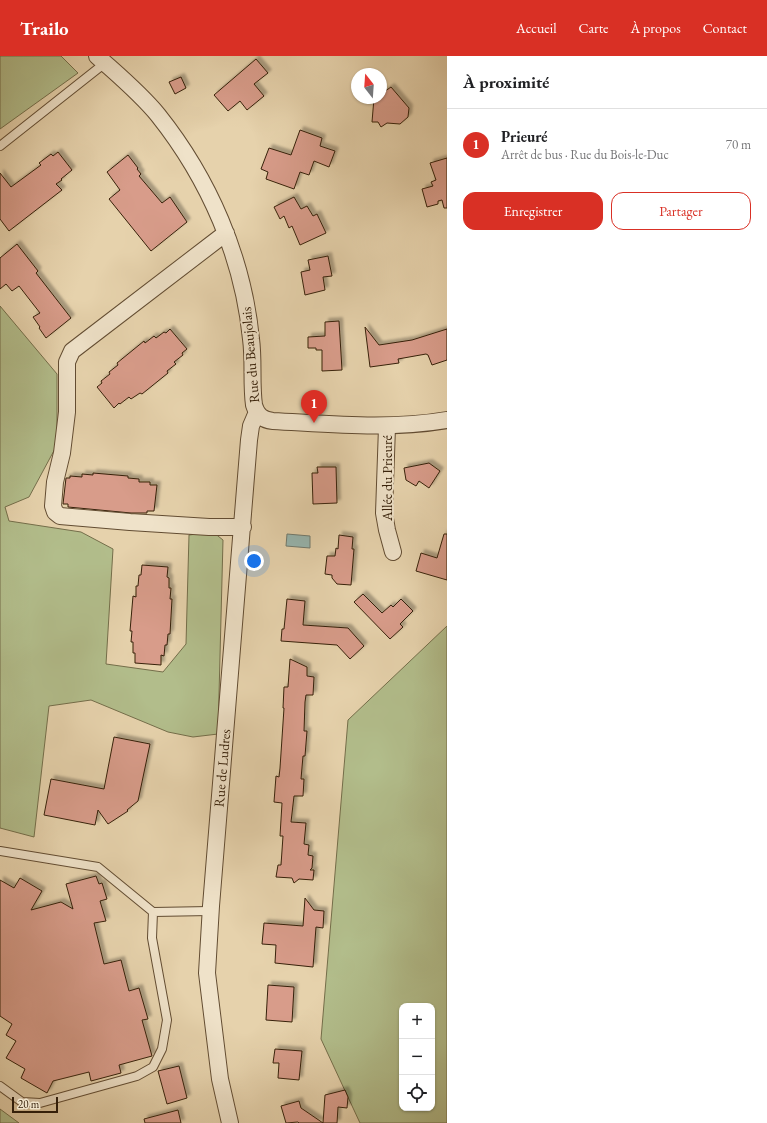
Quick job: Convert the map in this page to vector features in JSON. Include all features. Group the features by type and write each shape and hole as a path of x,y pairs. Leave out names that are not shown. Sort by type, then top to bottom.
{"street":[{"name":"Rue du Beaujolais","path":"101,60 143,98 176,140 207,190 226,233 236,260 252,339 253,399 256,412"},
{"path":"226,233 72,351 67,362 67,412 62,453 55,482 53,506 55,512 60,516 203,527 242,527"},
{"path":"256,412 264,419 273,421 387,427 407,426 447,420"},
{"name":"Rue de Ludres","path":"230,1123 220,1079 208,973 210,911 251,426 256,412"},
{"name":"Allée du Prieuré","path":"387,427 384,513 393,552"}],"lane":[{"path":"0,146 101,60"},
{"path":"0,851 98,867 153,912 210,911"},
{"path":"0,1086 22,1102 40,1103 137,1076 153,1067 162,1049 167,1020 152,938 153,912"}],"green space":[{"path":"0,56 61,56 78,73 0,129"},
{"path":"0,306 57,374 57,445 29,497 5,507 9,521 81,532 113,549 106,664 163,672 186,644 189,535 213,532 223,540 218,734 193,737 168,732 91,700 49,706 34,837 0,828"},
{"path":"447,626 447,1123 360,1123 321,1039 348,720"},
{"path":"0,1109 19,1123 0,1123"}],"water":[{"path":"287,534 310,536 310,548 286,546"}],"building":[{"path":"256,59 268,73 254,84 264,96 247,110 240,101 228,111 214,95"},
{"path":"181,77 186,88 175,94 169,82"},
{"path":"391,87 409,108 408,117 400,124 387,123 381,127 378,122 372,122 374,104 387,104 387,90"},
{"path":"300,130 322,138 320,146 335,151 329,167 314,161 309,175 300,172 294,189 266,179 268,172 261,169 269,148 291,155"},
{"path":"58,152 72,170 56,184 62,190 9,231 0,219 0,173 11,187 41,165 39,163 51,154 53,156"},
{"path":"128,155 138,168 137,169 141,174 139,176 162,203 170,197 187,222 151,251 109,199 120,190 107,172"},
{"path":"447,158 447,208 444,208 442,200 438,201 438,204 427,207 422,189 433,186 431,182 436,180 430,163"},
{"path":"294,197 301,209 307,206 313,216 317,214 326,233 300,245 292,226 289,228 284,216 280,219 274,207"},
{"path":"17,244 38,271 36,273 71,318 46,338 33,317 40,313 19,286 12,291 6,284 0,289 0,258"},
{"path":"328,256 332,276 323,277 325,290 305,295 301,272 310,270 308,260"},
{"path":"339,321 342,370 322,371 322,350 308,348 308,337 325,336 325,322"},
{"path":"365,327 379,345 412,340 447,329 447,360 432,365 428,355 426,354 398,359 399,363 370,367"},
{"path":"170,329 187,349 182,353 183,355 174,362 176,364 167,371 168,373 142,394 140,393 131,399 129,397 114,408 97,387 102,383 101,381 118,365 117,363 144,341 145,343 154,336 156,338 164,332 166,333"},
{"path":"429,463 440,471 429,488 419,481 416,486 406,480 404,468"},
{"path":"317,467 336,467 337,503 313,504 312,473 318,473"},
{"path":"93,473 128,476 128,478 139,479 139,482 150,482 150,485 157,485 154,511 147,511 147,513 131,513 68,507 68,504 63,504 66,478 70,478 70,476 82,477 82,474 93,475"},
{"path":"444,534 447,534 447,580 416,571 421,553 437,558"},
{"path":"339,535 353,537 352,549 354,549 351,585 337,584 332,578 332,575 325,574 327,556 335,556 336,548 338,549"},
{"path":"142,565 168,567 167,577 169,578 169,588 171,588 170,599 172,599 170,634 168,634 167,645 165,645 164,656 161,655 161,665 135,663 135,653 133,653 133,642 131,642 132,631 130,631 133,596 136,597 136,586 138,586"},
{"path":"363,594 382,613 391,605 393,607 401,599 413,611 400,624 403,627 390,639 354,602"},
{"path":"287,599 305,601 303,625 348,628 364,646 350,659 337,645 281,641 282,629 284,629"},
{"path":"290,659 307,667 307,676 314,677 313,695 306,695 305,702 304,731 307,731 301,779 304,779 303,796 294,796 291,822 306,823 304,844 309,845 308,855 313,856 312,868 310,870 314,870 313,880 299,879 294,883 292,878 276,877 278,865 281,865 283,836 280,836 282,803 274,802 276,776 279,777 280,768 284,687 288,687"},
{"path":"114,737 150,744 138,801 127,810 128,811 108,824 98,810 95,825 44,815 51,779 104,789"},
{"path":"96,876 99,884 102,883 107,899 100,901 106,921 94,923 104,964 121,960 129,991 139,988 148,1019 142,1020 152,1056 119,1065 121,1073 91,1081 89,1072 53,1081 47,1093 21,1078 25,1069 6,1058 16,1041 6,1035 12,1024 0,1016 0,880 14,888 20,878 42,891 31,910 61,902 73,909 66,884"},
{"path":"305,898 314,910 324,911 323,928 316,927 313,967 275,963 276,945 262,944 264,923 303,926"},
{"path":"268,985 294,987 292,1022 266,1020"},
{"path":"275,1049 302,1051 299,1080 278,1078 279,1063 273,1063"},
{"path":"179,1066 187,1098 167,1104 158,1071"},
{"path":"345,1090 348,1097 347,1108 338,1107 337,1123 323,1123 325,1095"},
{"path":"299,1101 301,1108 323,1123 286,1123 281,1106"},
{"path":"178,1110 181,1123 145,1123 144,1119"}],"place":[{"name":"Prieuré","path":"314,423"}]}
